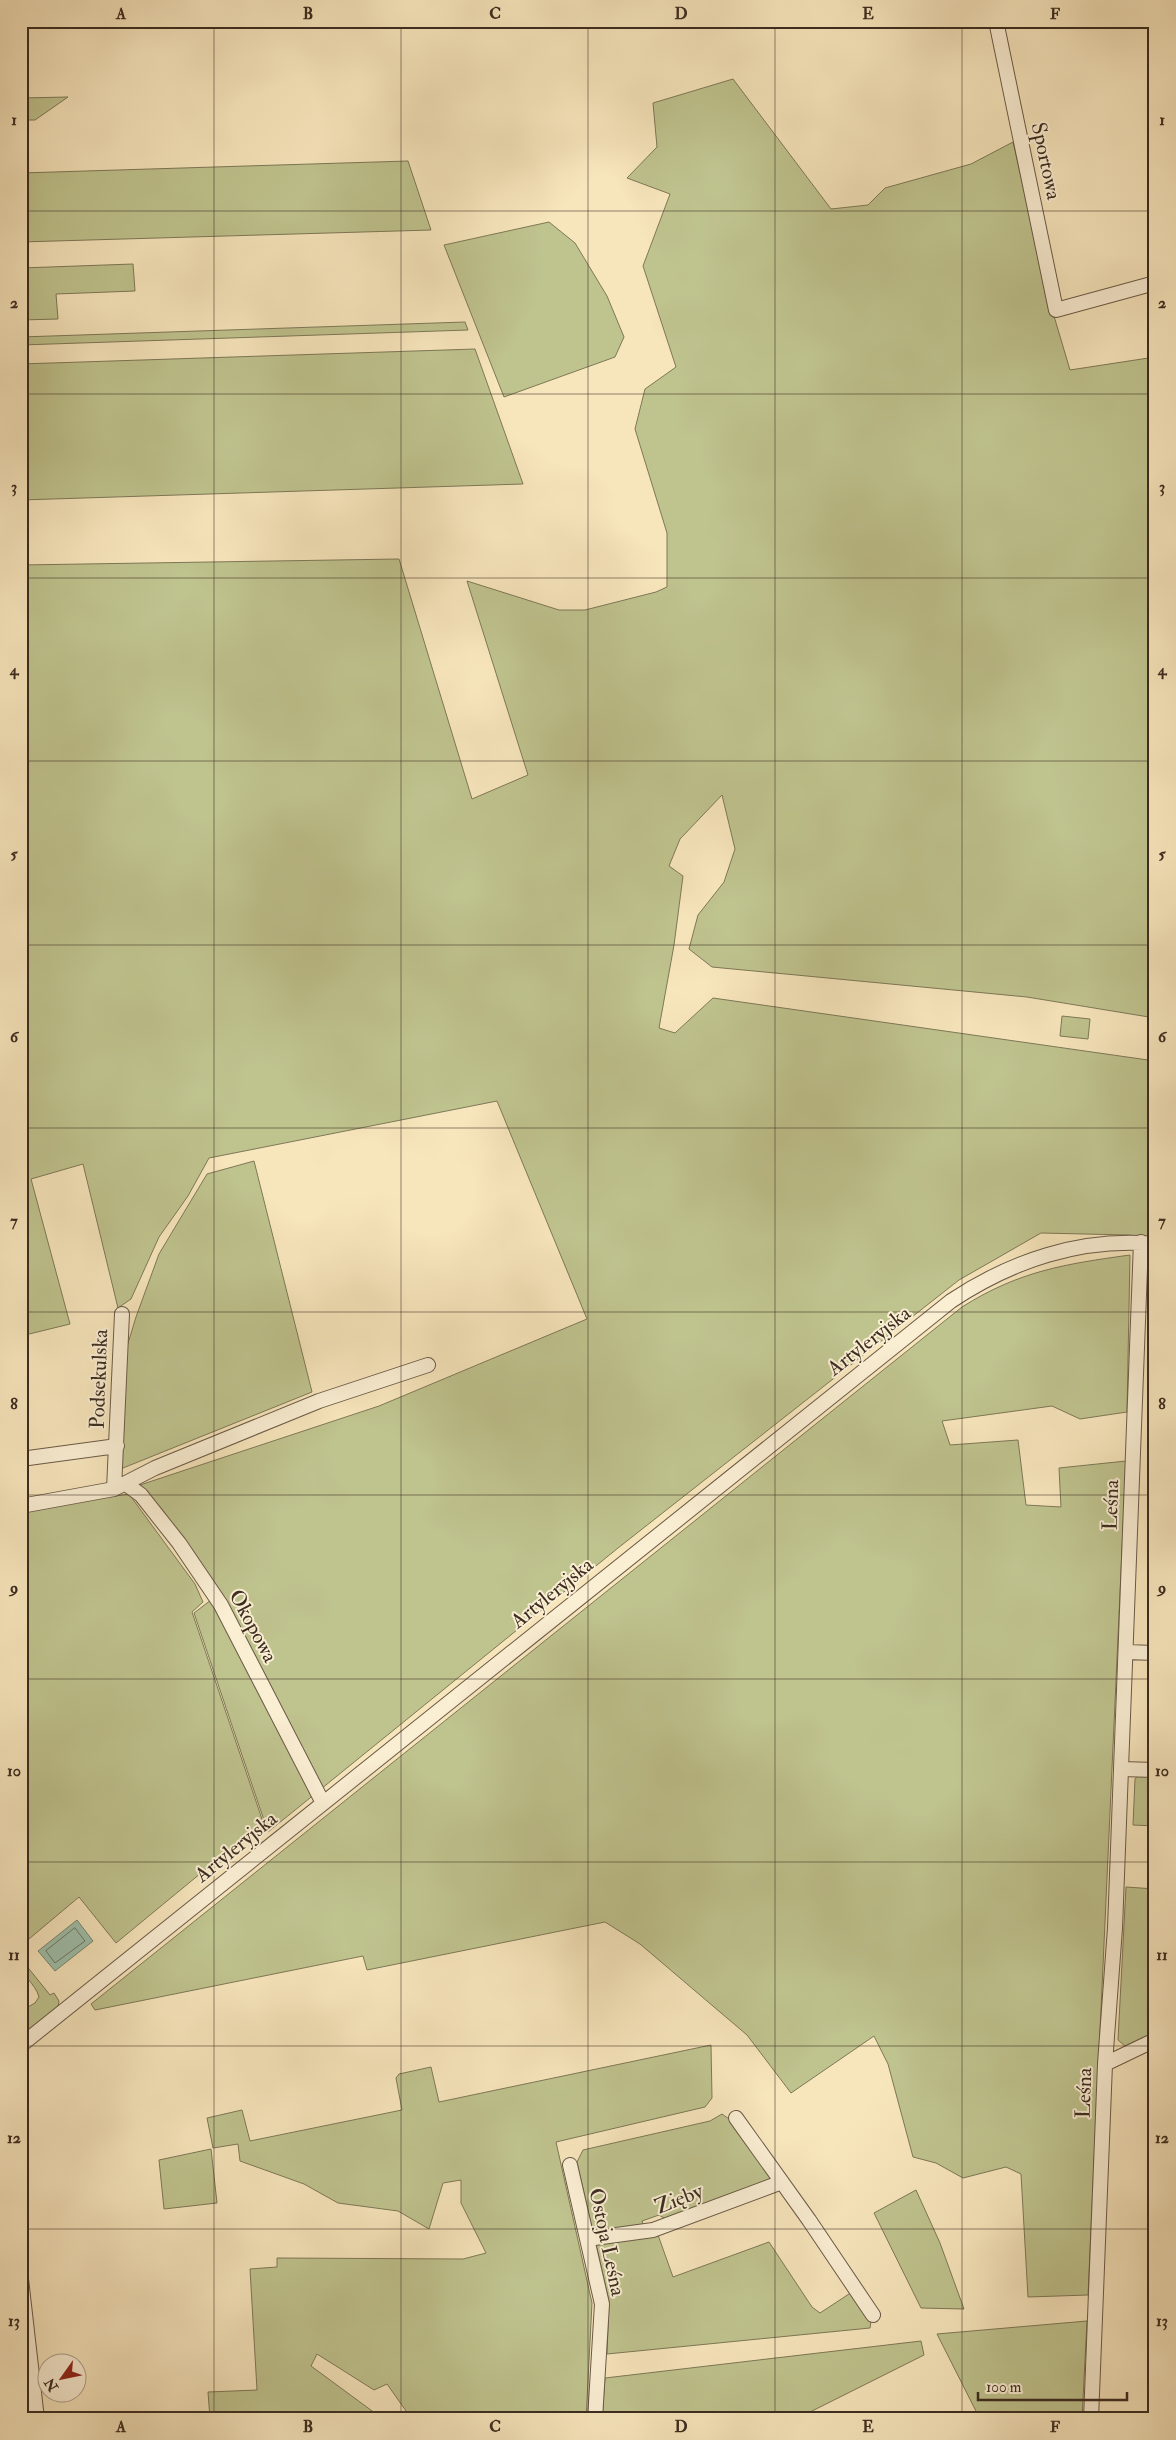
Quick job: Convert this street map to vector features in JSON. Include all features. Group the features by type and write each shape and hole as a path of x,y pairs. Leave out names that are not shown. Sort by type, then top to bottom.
{"street":[{"name":"Sportowa","path":"996,21 1056,310 1155,283"},
{"name":"Leśna","path":"1091,2419 1105,2064 1114,1928 1126,1652 1148,1243"},
{"name":"Artyleryjska","path":"21,2045 951,1302 988,1278 1046,1255 1092,1246 1148,1243"},
{"name":"Podsekulska","path":"120,1486 117,1446 122,1314"},
{"path":"21,1506 120,1486 155,1468 319,1401 428,1365"},
{"name":"Podsekulska","path":"21,1459 117,1446"},
{"name":"Okopowa","path":"120,1486 140,1495 179,1543 221,1605 323,1803"},
{"path":"1126,1652 1155,1653"},
{"path":"1122,1769 1155,1770"},
{"path":"1105,2064 1155,2040"},
{"path":"736,2118 873,2316"},
{"name":"Ostoja Leśna","path":"570,2165 602,2304 595,2419"},
{"name":"Zięby","path":"587,2239 653,2230 782,2182"},
{"path":"21,2279 37,2419"}],"shaded area":[{"path":"733,79 831,209 868,205 885,188 971,164 1013,142 1051,306 1070,370 1155,357 1155,1018 1027,997 712,967 689,949 698,915 724,882 735,849 722,795 680,839 669,866 683,876 674,945 659,1028 675,1033 713,998 1155,1061 1155,1238 1128,1235 1041,1233 959,1280 618,1548 268,1832 194,1613 211,1600 185,1541 140,1485 379,1406 587,1319 497,1101 209,1158 188,1196 159,1237 131,1299 118,1308 83,1164 31,1179 70,1324 21,1336 21,565 399,559 472,799 528,775 467,581 559,610 585,610 656,592 667,587 667,533 635,429 645,389 676,367 643,266 670,194 627,178 657,147 653,103"},
{"path":"68,97 35,120 21,120 21,98"},
{"path":"408,161 431,230 21,242 21,173"},
{"path":"549,222 575,243 607,296 624,337 615,357 504,397 444,245"},
{"path":"133,264 135,291 56,294 58,319 21,320 21,268"},
{"path":"465,322 468,330 21,345 21,337"},
{"path":"475,349 523,484 21,500 21,364"},
{"path":"1062,1016 1090,1019 1088,1039 1060,1036"},
{"path":"254,1161 312,1392 118,1470 126,1350 159,1254 207,1174"},
{"path":"1130,1255 1127,1412 1080,1419 1052,1406 942,1421 950,1445 1018,1440 1026,1505 1061,1507 1059,1468 1126,1461 1088,2295 1028,2297 1021,2174 1006,2167 963,2178 936,2163 913,2157 888,2064 874,2036 791,2093 747,2035 640,1944 605,1922 367,1970 363,1956 95,2010 91,2004 962,1307 1003,1285 1023,1277 1063,1266"},
{"path":"129,1494 195,1584 203,1602 192,1612 263,1822 116,1943 79,1897 23,1944 21,1510"},
{"path":"1139,1774 1155,1775 1155,1826 1133,1825 1135,1779"},
{"path":"1126,1887 1155,1889 1155,2032 1125,2046 1118,2040"},
{"path":"21,1959 50,1995 54,1993 59,2001 58,2007 21,2038 21,2011 35,2003 39,1997 23,1971"},
{"path":"711,2045 712,2098 705,2107 556,2142 592,2303 586,2419 411,2418 387,2384 374,2390 317,2354 311,2366 383,2419 210,2419 208,2392 257,2390 250,2269 277,2267 277,2258 463,2259 486,2253 461,2203 461,2180 443,2183 429,2229 398,2211 338,2203 304,2184 240,2161 238,2144 213,2148 207,2118 242,2110 250,2141 402,2110 396,2078 399,2074 431,2067 439,2102"},
{"path":"722,2114 732,2121 772,2173 768,2183 667,2220 659,2215 642,2221 644,2227 593,2232 577,2162 583,2150 710,2121"},
{"path":"211,2149 217,2203 164,2209 159,2160"},
{"path":"916,2190 940,2243 964,2309 921,2308 874,2213"},
{"path":"658,2235 673,2277 769,2242 812,2307 820,2313 852,2292 871,2321 870,2328 607,2354 609,2301 596,2244"},
{"path":"1087,2321 1082,2419 980,2419 937,2334"},
{"path":"921,2341 924,2355 796,2419 602,2419 605,2378"}],"water":[{"path":"77,1920 93,1941 55,1971 38,1951"}]}
